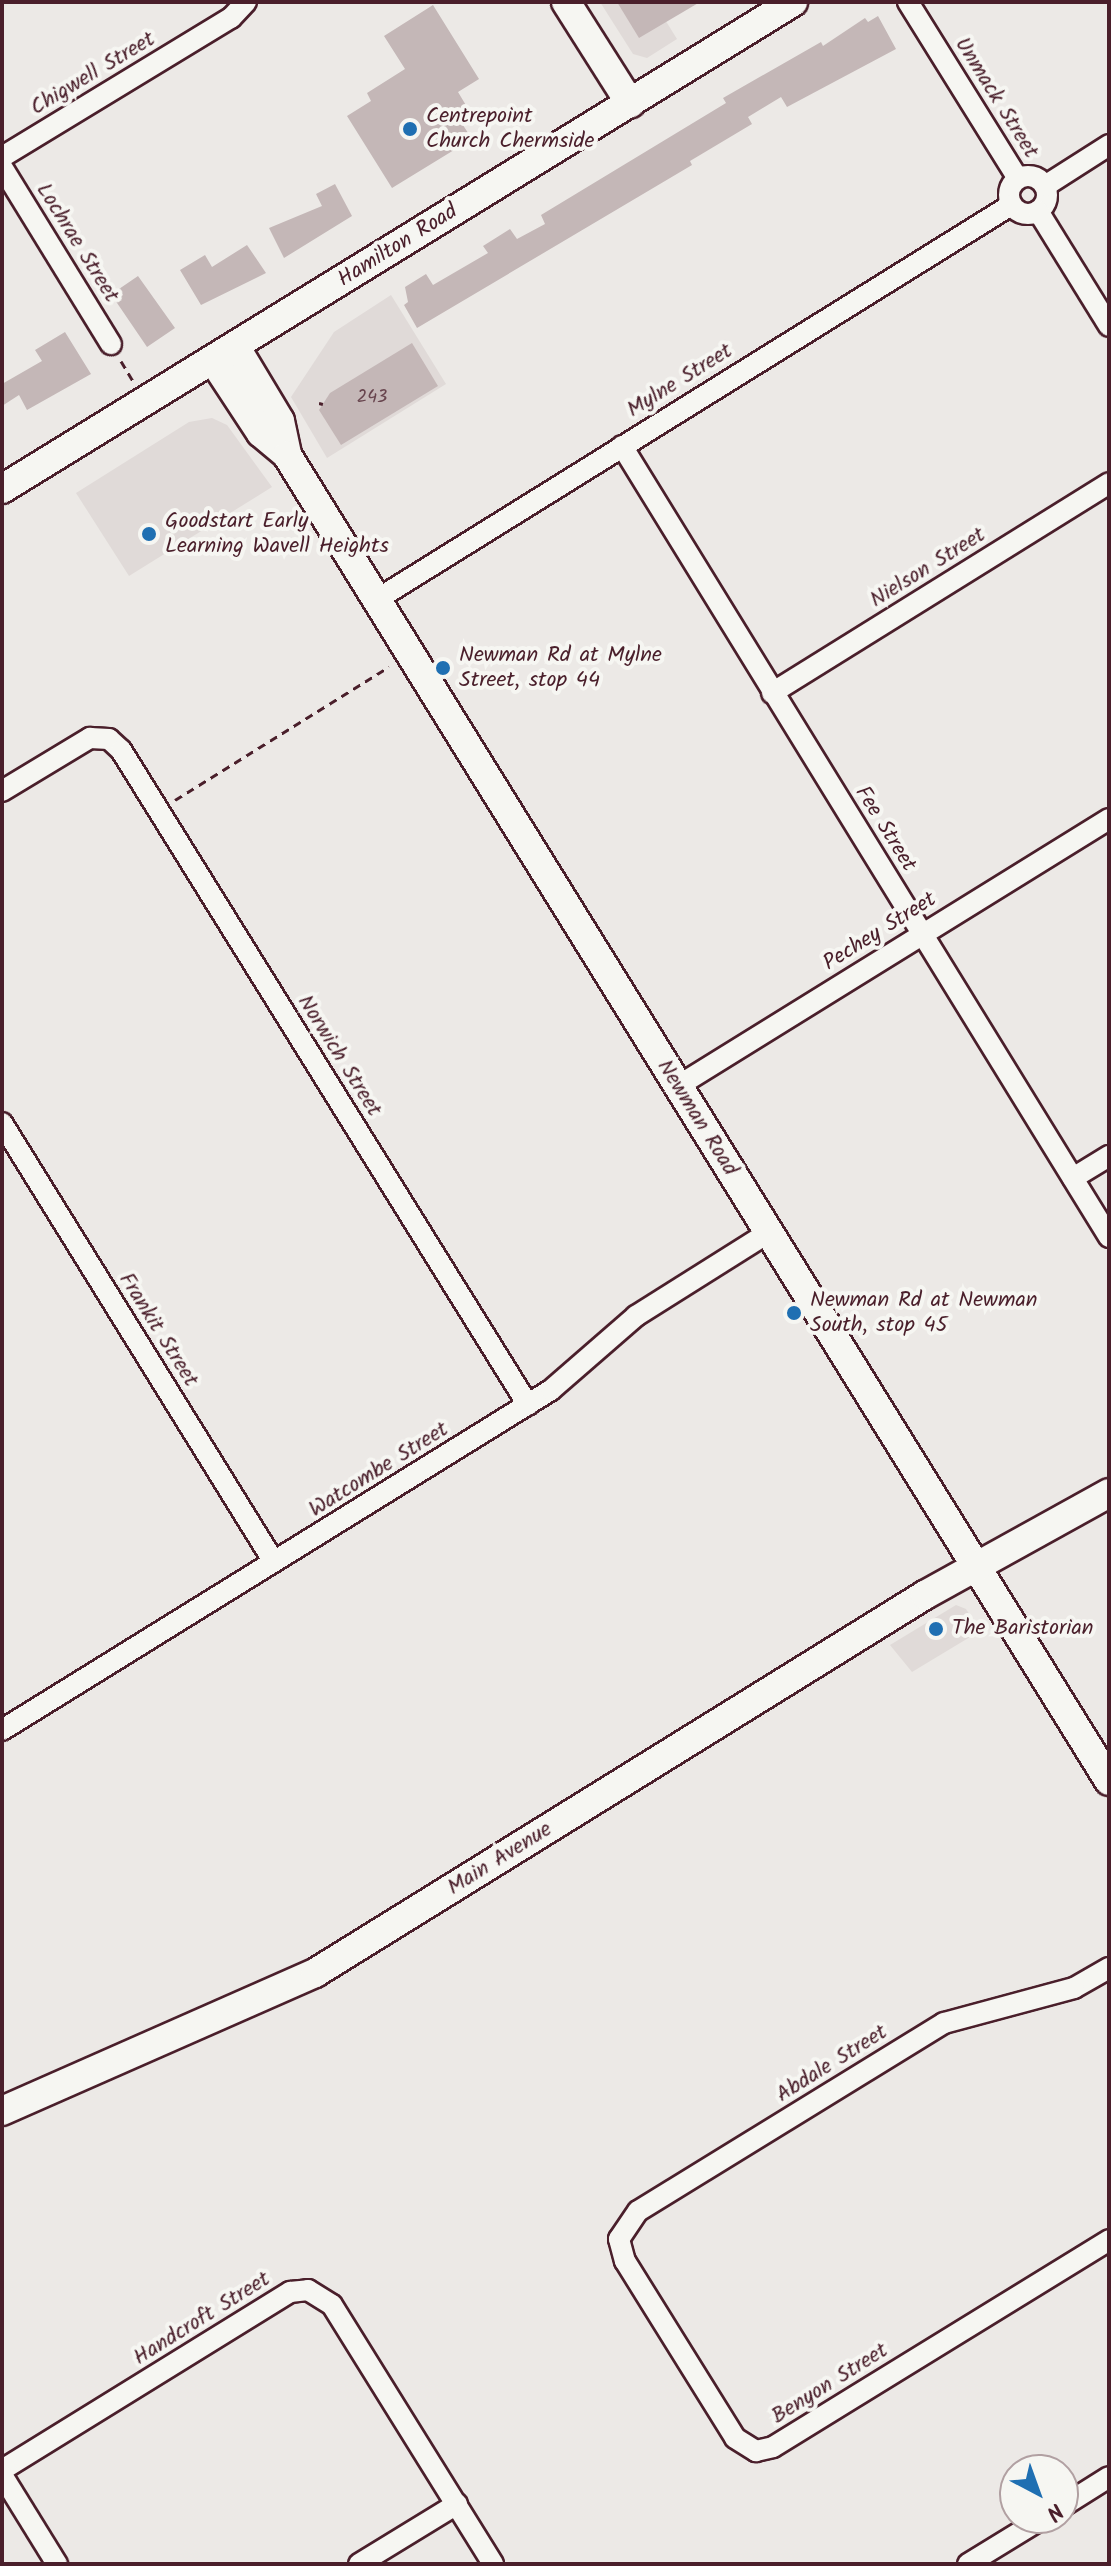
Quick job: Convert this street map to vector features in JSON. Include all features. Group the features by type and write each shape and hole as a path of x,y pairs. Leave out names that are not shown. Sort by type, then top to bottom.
{"main road":[{"path":"566,2 630,103"},
{"name":"Hamilton Road","path":"2,489 793,2"},
{"name":"Newman Road","path":"224,353 280,421 287,455 1109,1781"},
{"name":"Main Avenue","path":"2,2111 315,1973 925,1595 1109,1493"}],"street":[{"name":"Chigwell Street","path":"2,157 231,18 246,2"},
{"name":"Unmack Street","path":"908,2 1018,179"},
{"path":"1045,186 1109,145"},
{"name":"Lochrae Street","path":"2,167 111,344"},
{"path":"1030,176 1045,186 1046,203 1038,211 1026,214 1011,205 1010,188 1018,179 1030,176"},
{"name":"Mylne Street","path":"376,600 1011,205"},
{"path":"1038,211 1109,326"},
{"name":"Fee Street","path":"622,446 1109,1237"},
{"name":"Nielson Street","path":"772,693 1109,483"},
{"name":"Norwich Street","path":"2,791 73,746 103,737 121,750 528,1405"},
{"name":"Pechey Street","path":"678,1086 1109,819"},
{"name":"Frankit Street","path":"2,1123 274,1562"},
{"path":"1073,1178 1109,1156"},
{"name":"Watcombe Street","path":"2,1730 528,1405 573,1373 636,1316 768,1233"},
{"name":"Abdale Street","path":"610,2232 638,2211 944,2023 1074,1988 1109,1968"},
{"name":"Benyon Street","path":"610,2232 735,2438 756,2451 773,2447 1109,2240"},
{"name":"Handcroft Street","path":"2,2472 290,2292 308,2290 332,2305 493,2564"},
{"path":"2,2472 57,2564"},
{"path":"1079,2496 1109,2477"},
{"path":"359,2564 457,2504"},
{"path":"968,2564 1017,2534"}],"path":[{"path":"111,344 133,381"},
{"path":"158,810 409,654"}],"shaded area":[{"path":"600,2 654,2 677,39 647,58 633,54"},
{"path":"391,295 446,384 327,458 291,397 334,332"},
{"name":"Goodstart Early Learning Wavell Heights","path":"212,418 227,425 272,487 129,576 76,493 189,422"},
{"path":"956,1605 966,1609 980,1631 912,1672 890,1645"}],"building":[{"path":"617,2 700,2 639,38"},
{"name":"Centrepoint Church Chermside","path":"433,5 479,79 458,92 470,112 459,119 472,139 392,188 347,116 371,101 367,93 405,69 384,36"},
{"path":"878,16 896,49 787,107 781,97 748,117 752,124 690,161 692,165 417,328 404,305 408,302 405,287 426,274 433,285 488,253 483,246 510,229 517,239 545,224 541,215 726,103 723,98 821,42 823,46 865,18 868,22"},
{"path":"335,184 352,216 284,258 269,228 322,206 316,194"},
{"path":"247,245 266,273 201,305 180,270 205,255 212,267"},
{"path":"138,276 175,328 147,347 115,300 123,295 119,289"},
{"path":"65,332 91,374 27,410 19,395 2,406 2,384 42,361 35,350"},
{"path":"412,343 438,386 341,445 319,410 330,393"}],"place":[{"name":"Centrepoint Church Chermside","path":"410,129"},
{"name":"Goodstart Early Learning Wavell Heights","path":"149,534"},
{"name":"Newman Rd at Mylne Street, stop 44","path":"443,668"},
{"name":"Newman Rd at Newman South, stop 45","path":"794,1313"},
{"name":"The Baristorian","path":"936,1629"}]}
